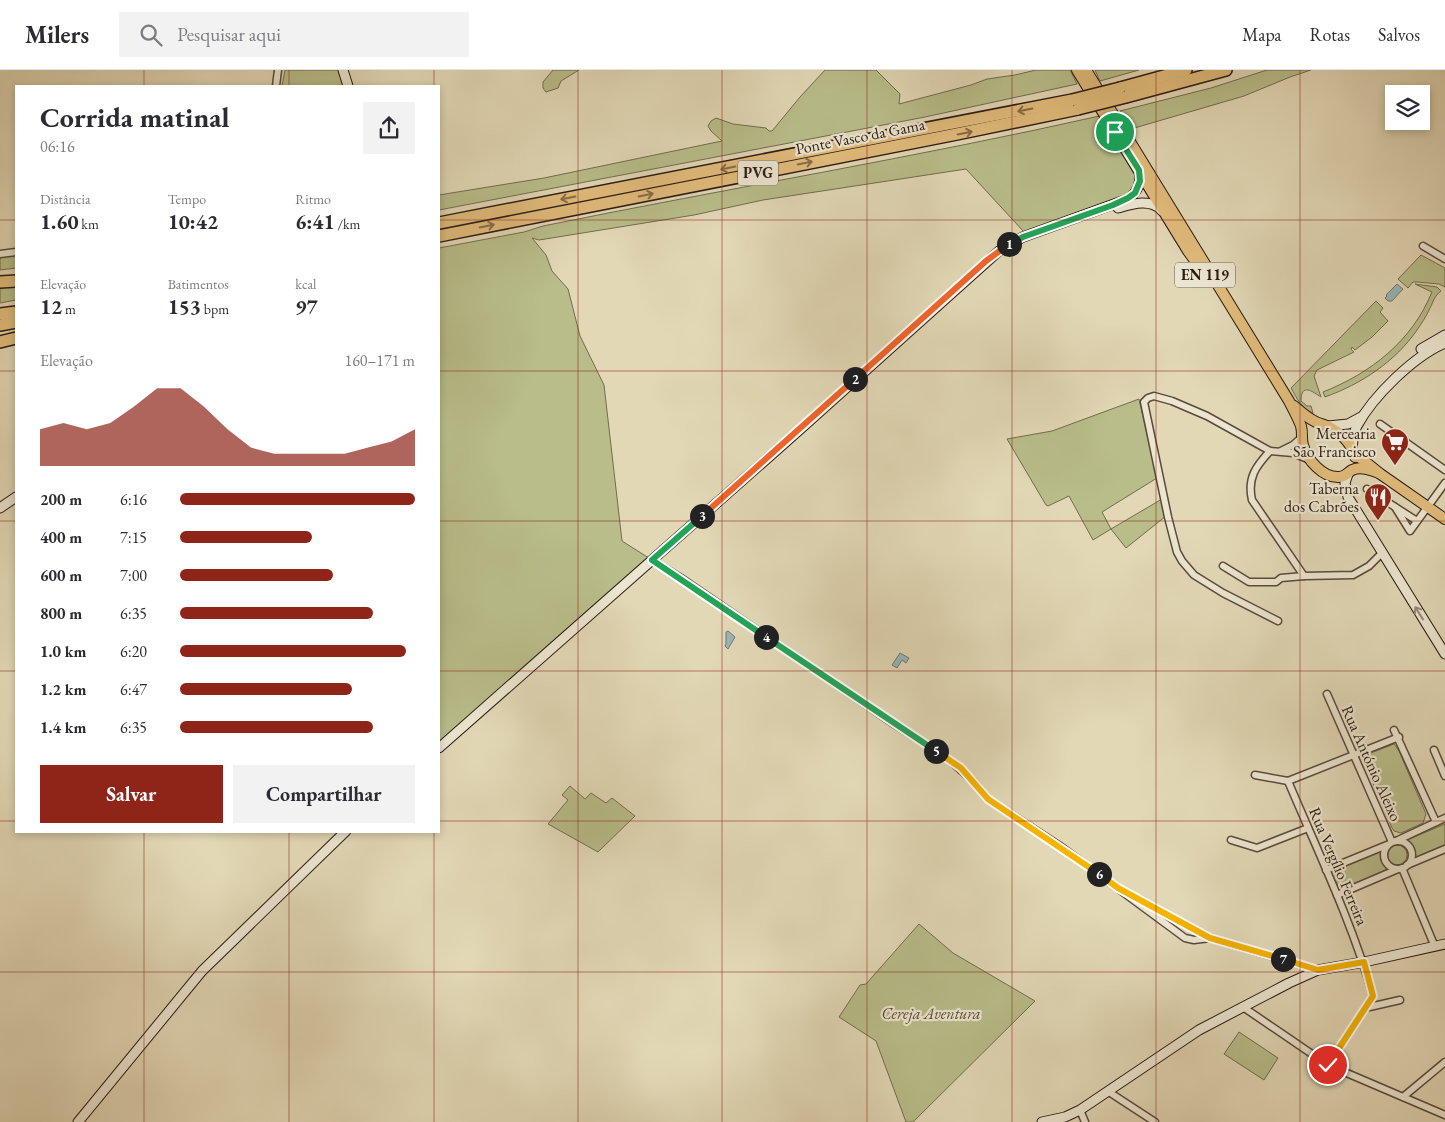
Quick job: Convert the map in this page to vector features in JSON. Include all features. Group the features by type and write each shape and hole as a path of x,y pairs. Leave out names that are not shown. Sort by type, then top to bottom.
{"highway":[{"name":"Ponte Vasco da Gama","path":"1123,93 1186,70"},
{"name":"Ponte Vasco da Gama","path":"440,236 947,136 1075,104 1226,70"},
{"name":"Ponte Vasco da Gama","path":"440,223 1075,104"},
{"path":"0,282 15,280"},
{"path":"0,314 15,312"},
{"path":"0,325 15,322"},
{"path":"0,342 15,338"}],"main road":[{"name":"EN 119","path":"1076,70 1197,264 1246,332"},
{"name":"EN 119","path":"1088,70 1289,401 1300,424 1302,436"},
{"name":"EN 119","path":"1289,401 1301,413 1323,425"},
{"path":"1379,473 1368,469 1350,472 1340,477 1332,476 1321,470 1311,461 1305,451 1302,436 1309,427 1323,425 1344,438 1353,450 1379,473 1445,519"},
{"path":"1350,472 1355,462 1353,450"}],"street":[{"path":"276,85 278,70"},
{"path":"343,70 348,85"},
{"path":"1128,198 1135,193 1139,186 1139,170"},
{"path":"1138,204 1148,200 1153,194 1155,184 1153,178"},
{"path":"440,747 999,251 1023,237 1140,194 1153,194 1162,199 1196,248"},
{"path":"1079,218 1148,203 1156,205 1166,216"},
{"path":"1423,246 1445,258"},
{"path":"0,254 15,252"},
{"path":"1323,425 1348,424 1358,419 1412,357 1445,335"},
{"path":"1398,375 1422,355 1445,343"},
{"path":"1278,621 1223,593 1194,575 1182,561 1177,552 1168,518 1144,402 1154,396 1172,400 1207,416 1270,451 1297,454 1311,461"},
{"path":"1353,450 1356,428 1366,412"},
{"path":"1380,424 1445,470"},
{"path":"1281,451 1293,445 1302,436"},
{"path":"1270,451 1254,470 1250,486 1252,500 1304,576"},
{"path":"1350,472 1345,484 1348,497 1445,654"},
{"path":"1395,506 1410,531 1445,483"},
{"path":"1367,489 1417,521"},
{"path":"0,508 15,498"},
{"path":"1222,566 1249,582 1276,582 1281,578 1353,575 1369,566 1382,553"},
{"path":"652,560 894,724 946,757 961,768 988,799 1063,848 1185,938 1194,940 1210,938"},
{"name":"Rua António Aleixo","path":"1328,694 1392,843"},
{"path":"1394,730 1399,737 1436,822"},
{"path":"1255,775 1288,781 1399,737"},
{"path":"1434,750 1445,776"},
{"name":"Rua Vergílio Ferreira","path":"1288,781 1364,962 1373,996 1328,1065"},
{"path":"1326,870 1392,843 1445,818"},
{"path":"1231,840 1257,848 1308,828"},
{"path":"78,1122 202,971 344,833"},
{"path":"1392,843 1405,843 1410,850 1411,858 1402,867 1389,866 1384,858 1385,849 1392,843"},
{"path":"1337,895 1445,849"},
{"path":"1402,867 1435,947"},
{"path":"1118,888 1210,938 1318,970"},
{"path":"1042,1122 1066,1119 1199,1030 1318,970 1445,944"},
{"path":"1365,1008 1400,1000"},
{"path":"1243,1007 1328,1065 1445,1115"},
{"path":"1403,1096 1445,1062"},
{"path":"1109,1092 1155,1122"},
{"path":"1080,1110 1085,1122"}],"green space":[{"path":"285,70 341,70 346,85 282,85"},
{"path":"553,70 579,70 561,81 558,88 546,92 543,88 543,82"},
{"path":"825,70 876,70 900,94 899,104 987,79 1036,70 1070,70 1077,84 925,117 440,210 440,195 544,178 722,141 708,126 716,118 733,124 766,128 772,131"},
{"path":"1095,70 1139,70 1100,81"},
{"path":"1267,70 1311,70 1244,96 1131,129 1120,111 1211,88"},
{"path":"1104,115 1139,170 1136,188 1126,196 1024,232 966,169 763,200 694,215 539,240 532,238 546,255 552,271 568,289 580,336 604,385 622,541 652,560 440,746 440,248"},
{"path":"15,255 15,268 0,270 0,257"},
{"path":"1421,255 1445,268 1445,287 1439,284 1413,282 1408,288 1398,279"},
{"path":"15,283 15,300 0,303 0,285"},
{"path":"1415,284 1437,287 1441,291 1435,297 1425,318 1408,342 1388,362 1364,379 1325,397 1323,392 1357,375 1388,353 1413,326 1424,310 1432,292"},
{"path":"1376,301 1383,308 1380,312 1388,321 1355,350 1352,347 1351,349 1354,352 1317,370 1314,376 1321,397 1305,390 1301,401 1307,406 1311,406 1313,413 1305,409 1291,388"},
{"path":"1139,399 1157,478 1102,512 1111,529 1093,540 1069,496 1048,506 1046,505 1007,439 1052,431"},
{"path":"1162,499 1166,516 1126,548 1111,529"},
{"path":"1394,744 1399,751 1426,814 1423,823 1401,833 1394,831 1392,828 1364,762 1366,755"},
{"path":"570,786 585,799 591,793 606,803 612,798 635,816 598,852 548,824 568,800 562,795"},
{"path":"1445,824 1445,845 1415,858 1412,847 1407,840"},
{"path":"1397,845 1404,848 1407,855 1404,862 1397,865 1390,862 1387,855 1390,848"},
{"path":"1381,851 1382,861 1388,869 1345,888 1337,884 1334,878 1337,870"},
{"name":"Cereja Aventura","path":"919,924 953,953 1035,1001 913,1122 906,1122 876,1041 839,1017 860,985 866,984"},
{"path":"1239,1032 1278,1058 1264,1080 1224,1054"}],"water":[{"path":"1397,284 1403,289 1392,301 1388,301 1385,298 1386,295"},
{"path":"728,631 735,637 728,649 725,646 726,632"},
{"path":"900,653 909,658 906,663 902,660 897,668 892,665"}],"place":[{"name":"Mercearia São Francisco","path":"1395,466"},
{"name":"Taberna dos Cabrões","path":"1378,521"}],"route":[{"path":"1115,132 1139,170 1140,181 1135,193 1113,205 1015,240 999,251 652,560 894,724 946,757 961,768 988,799 1063,848 1118,888 1210,938 1318,970 1364,962 1373,996 1328,1065"}]}
